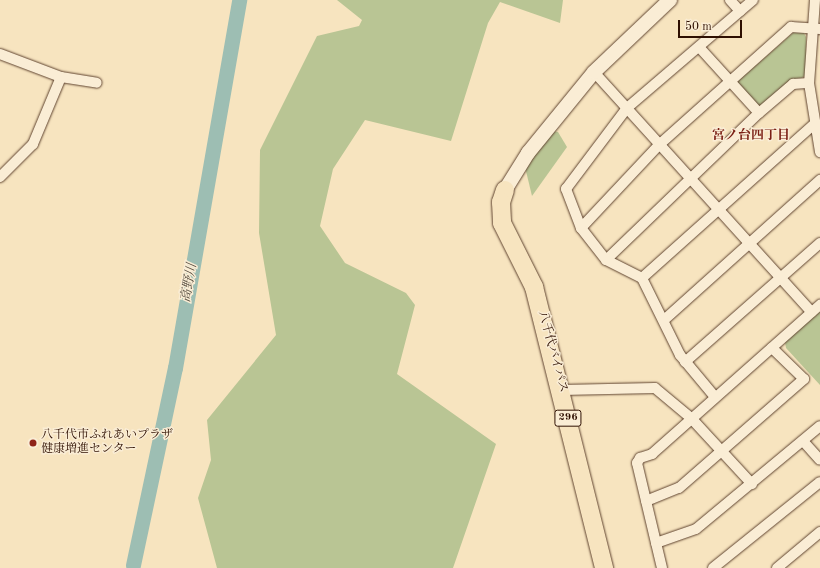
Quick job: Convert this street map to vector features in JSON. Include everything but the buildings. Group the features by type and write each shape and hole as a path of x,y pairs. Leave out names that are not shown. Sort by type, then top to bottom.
{"highway":[{"name":"八千代バイパス","path":"505,190 500,202 502,222 528,269 562,390 604,568"}],"street":[{"path":"505,190 528,153 594,72 670,0"},
{"path":"730,0 740,11"},
{"path":"715,397 685,362 642,278 606,260 581,228 566,189 627,108 753,0"},
{"path":"815,0 816,29 808,83 813,125 820,151"},
{"path":"581,228 660,144 792,27 816,29"},
{"path":"699,47 759,113"},
{"path":"0,54 61,77 97,83"},
{"path":"594,72 812,312"},
{"path":"0,177 33,144 61,77"},
{"path":"606,260 689,176 759,113 793,84 808,83"},
{"path":"642,278 813,125"},
{"path":"664,320 820,180"},
{"path":"685,362 820,243"},
{"path":"662,568 637,463 640,458 652,454 820,305"},
{"path":"646,500 679,488 804,379 772,348"},
{"path":"562,390 650,387 660,392 691,418 752,484"},
{"path":"656,543 696,529 820,426"},
{"path":"803,441 820,460"},
{"path":"713,568 820,482"},
{"path":"776,568 820,532"}],"green space":[{"path":"337,0 563,0 560,23 500,2 488,23 451,141 365,120 333,169 320,226 345,263 406,293 415,305 397,374 496,444 453,568 217,568 198,498 211,460 207,420 276,335 259,233 260,150 317,36 359,26 362,20"},
{"path":"794,32 804,33 806,37 806,75 761,106 756,106 737,84 739,80"},
{"path":"553,131 558,132 567,147 532,196 525,167"},
{"path":"820,311 820,385 786,348 785,342"}],"waterway":[{"name":"高野川","path":"133,565 175,368 239,0"},
{"name":"高野川","path":"129,568 133,565 134,568"}],"place":[{"name":"八千代市ふれあいプラザ 健康増進センター","path":"33,443"}],"district":[{"name":"宮ノ台四丁目","path":"751,136"}]}
